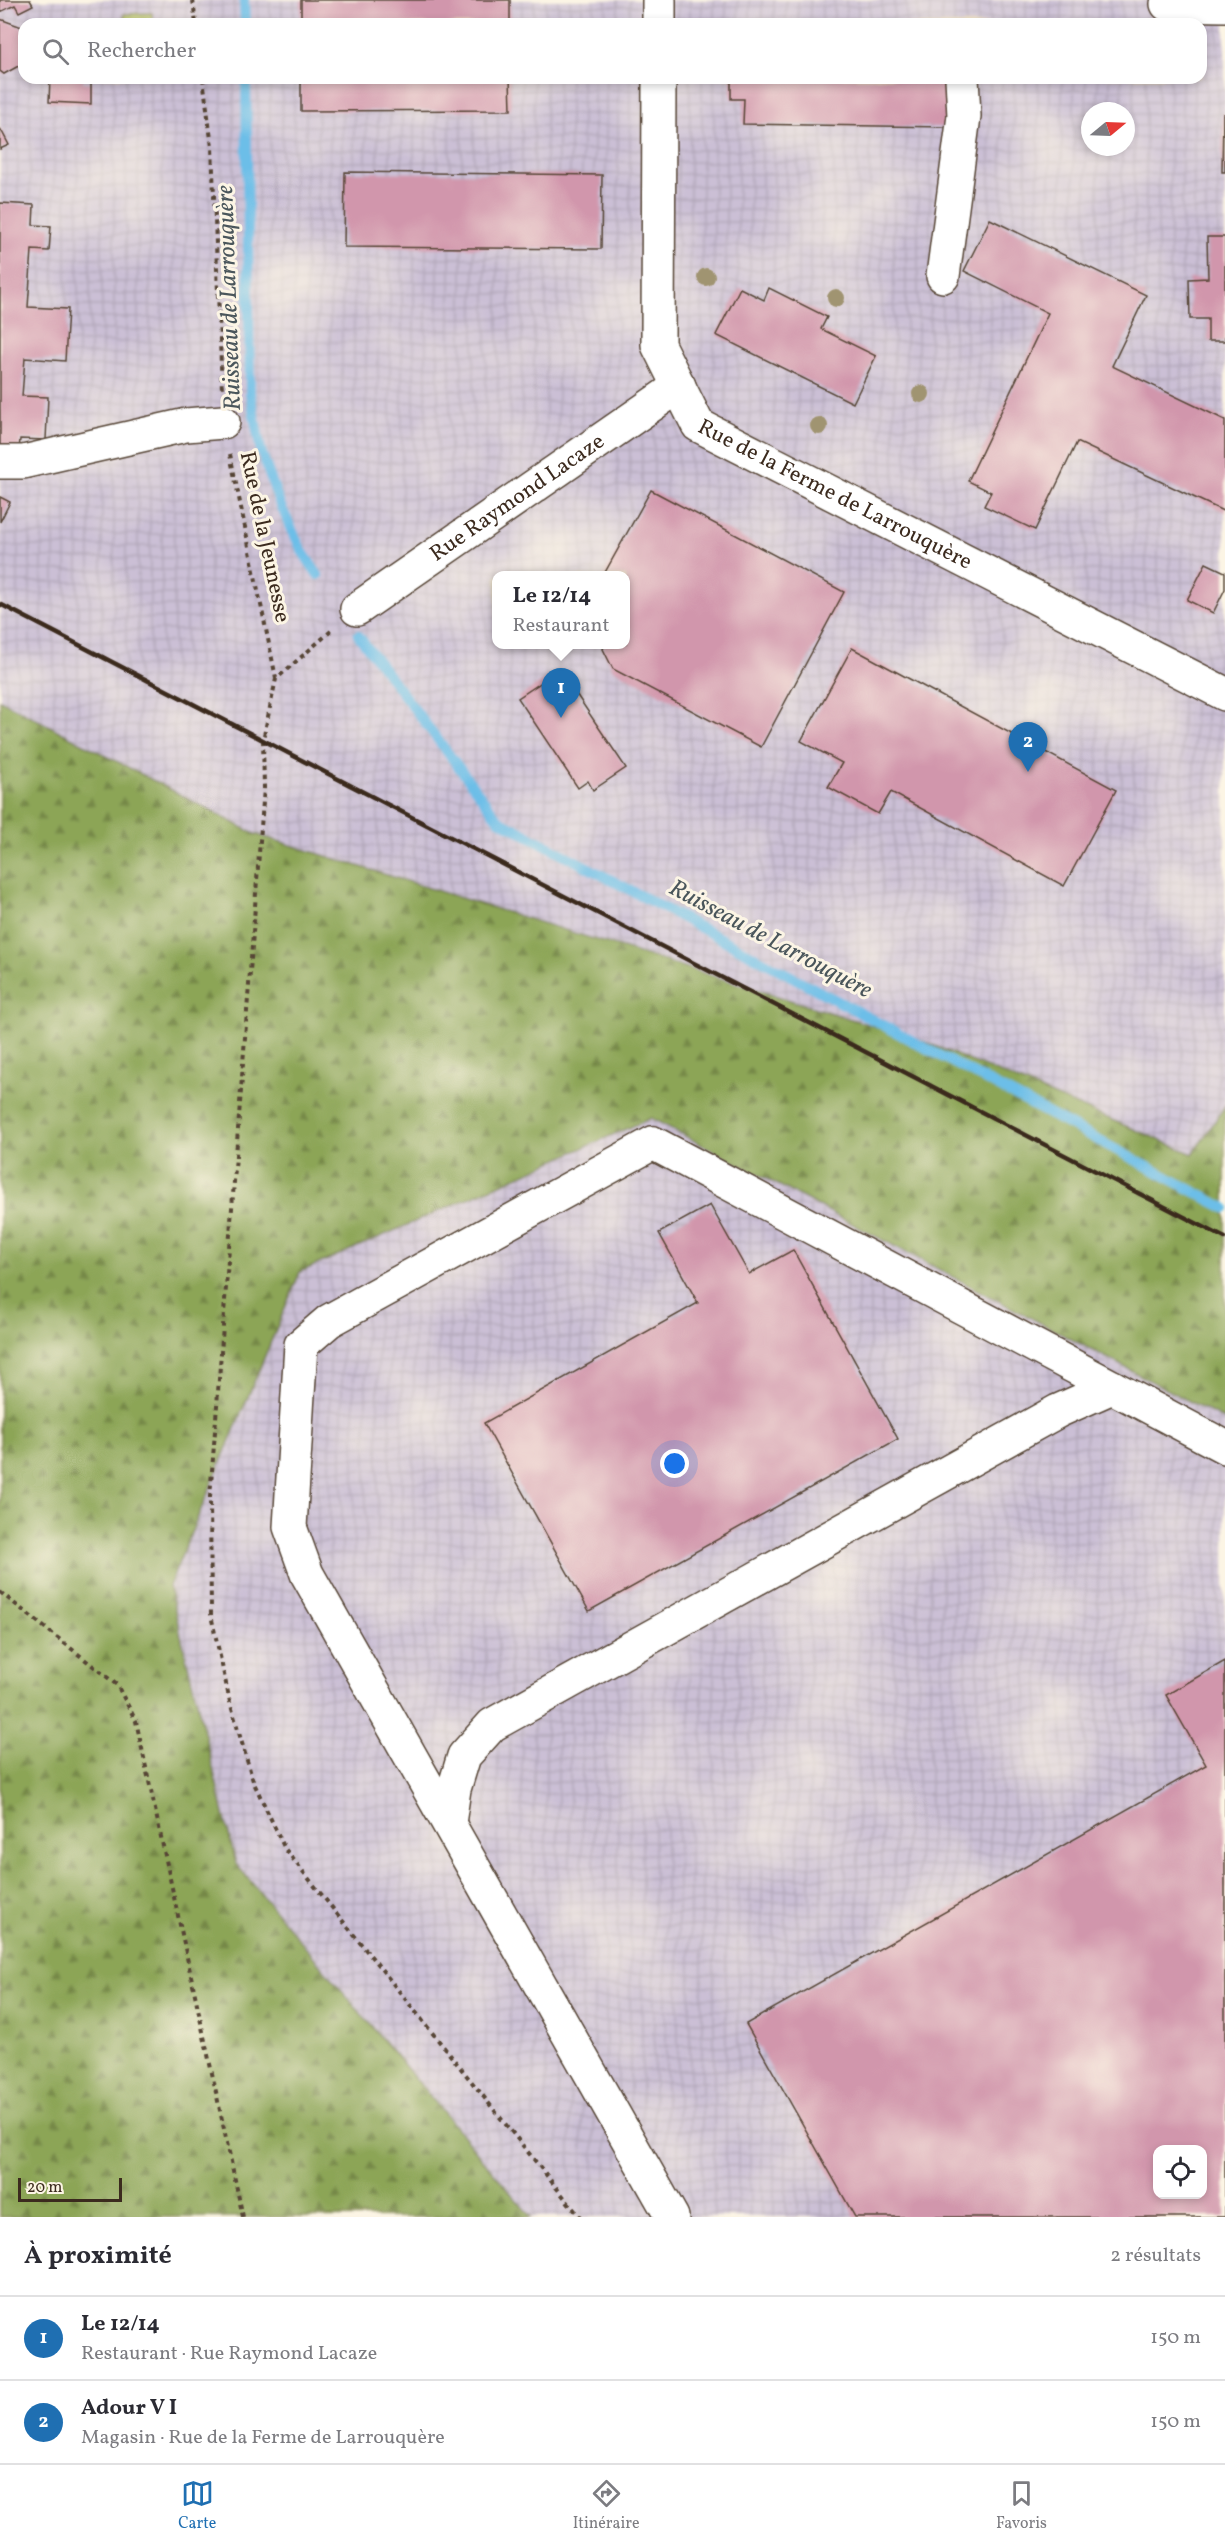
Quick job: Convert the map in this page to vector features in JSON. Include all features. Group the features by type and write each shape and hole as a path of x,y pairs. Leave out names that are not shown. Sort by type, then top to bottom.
{"street":[{"path":"659,0 659,18"},
{"path":"1167,4 1225,5"},
{"name":"Rue de la Ferme de Larrouquère","path":"659,84 658,345 698,424 1225,694"},
{"path":"943,276 964,116 962,84"},
{"name":"Rue Raymond Lacaze","path":"357,609 679,386"},
{"path":"0,462 23,462 186,425 223,422"},
{"path":"672,2217 307,1574 290,1527 301,1346 329,1320 653,1143 1225,1447"},
{"path":"449,1823 454,1789 464,1756 492,1725 1058,1410 1112,1387"}],"path":[{"path":"194,0 196,18"},
{"name":"Rue de la Jeunesse","path":"204,84 212,147 223,422 276,679"},
{"path":"0,1592 117,1685 136,1721 243,2217"}],"shaded area":[{"path":"0,0 1225,0 1225,1106 1193,1154 925,1042 255,834 0,700"},
{"path":"651,1118 1225,1420 1225,2217 531,2217 236,1864 169,1586 300,1272"}],"green space":[{"path":"152,13 152,18 124,18 124,14"},
{"path":"0,700 255,834 925,1042 1193,1154 1225,1106 1225,1420 651,1118 300,1272 169,1586 236,1864 531,2217 0,2217"}],"building":[{"path":"0,0 30,0 33,5 19,12 15,5 0,12"},
{"path":"301,0 510,0 510,18 301,18"},
{"path":"0,19 18,26 18,66 4,74 0,71"},
{"path":"50,84 91,84 91,104 49,102"},
{"path":"301,84 510,84 511,110 301,111"},
{"path":"731,84 948,84 948,127 743,124 744,99 731,99"},
{"path":"1223,114 1225,114 1225,172 1222,172"},
{"path":"0,128 9,145 0,149"},
{"path":"345,172 602,175 601,249 344,247"},
{"path":"0,203 34,205 33,225 51,226 49,251 32,250 28,307 68,309 65,361 25,358 22,396 48,397 46,440 20,439 19,451 0,450"},
{"path":"990,219 1146,295 1112,366 1225,420 1225,512 1077,442 1035,530 984,506 991,492 968,481 1048,313 964,271"},
{"path":"1207,237 1225,237 1225,341 1208,341 1208,319 1190,319 1189,279 1208,278"},
{"path":"740,288 764,300 769,288 827,317 821,329 876,356 853,403 716,335"},
{"path":"651,490 844,592 761,747 613,669 603,649 630,649 630,571 606,571"},
{"path":"0,497 10,502 0,522"},
{"path":"1206,563 1225,572 1225,589 1213,613 1187,600"},
{"path":"852,648 1116,790 1064,886 891,792 878,814 828,787 842,763 801,741"},
{"path":"560,670 626,768 593,790 588,781 578,788 518,698"},
{"path":"710,1205 749,1274 793,1250 898,1439 589,1611 484,1423 698,1303 659,1233"},
{"path":"1225,1661 1225,2217 855,2217 746,2024 1206,1765 1166,1695"}],"waterway":[{"name":"Ruisseau de Larrouquère","path":"244,0 245,18"},
{"name":"Ruisseau de Larrouquère","path":"246,84 250,393 261,451 279,502 302,551 318,575"},
{"name":"Ruisseau de Larrouquère","path":"358,635 499,820 1225,1208"}],"railway":[{"path":"0,604 1225,1238"}],"place":[{"name":"Le 12/14","path":"561,718"},
{"name":"Adour V I","path":"1028,772"}]}
